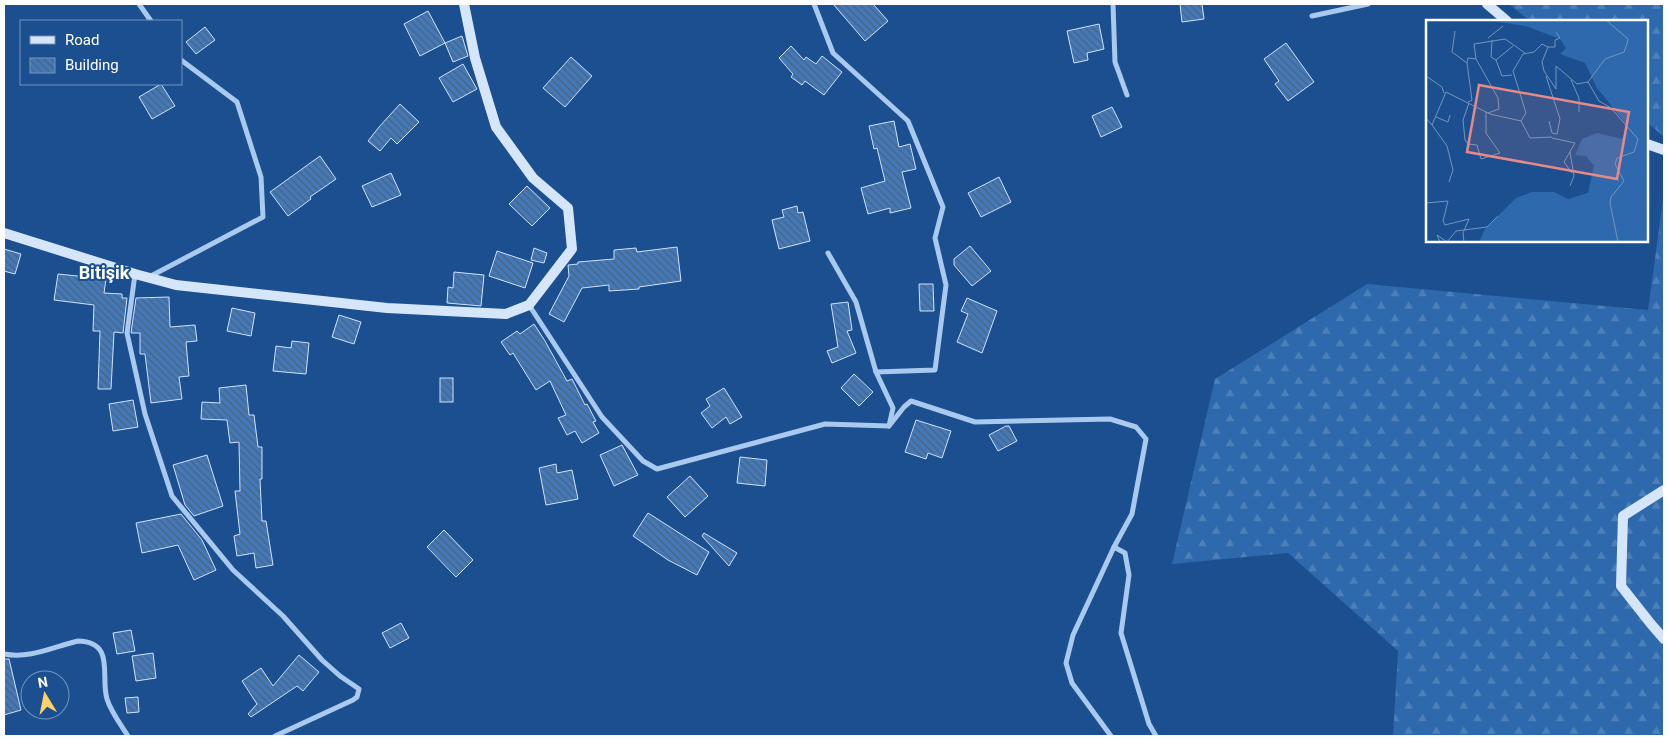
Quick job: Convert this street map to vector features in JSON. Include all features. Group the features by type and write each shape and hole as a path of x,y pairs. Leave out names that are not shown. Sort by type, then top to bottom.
{"street":[{"path":"139,4 150,20"},
{"path":"4,233 148,278 176,284 387,308 506,314 529,305 572,249 568,208 533,178 496,127 475,58 464,4"},
{"path":"814,4 833,53 908,121 943,207 935,238 946,285 935,370 876,372"},
{"path":"1113,4 1115,62 1127,95"},
{"path":"1312,16 1368,4"},
{"path":"1487,4 1506,20"},
{"path":"148,278 263,216 262,177 237,102 182,61"},
{"path":"1648,144 1664,150"},
{"path":"828,254 856,302 876,372 894,408 889,426"},
{"path":"135,274 127,333 145,414 172,496 232,570 283,616 328,665 359,689 357,697 353,700 275,736"},
{"path":"529,305 602,417 643,461 657,469 825,424 889,426"},
{"path":"889,426 904,407 911,402 975,422 1110,419 1136,427 1146,439 1132,514 1114,547 1073,635 1066,663 1072,683 1111,736"},
{"path":"1664,490 1623,516 1621,586 1664,639"},
{"path":"1114,547 1125,553 1129,575 1121,633 1149,724 1156,736"},
{"path":"4,654 13,656 33,654 78,641 85,641 97,647 104,657 106,698 128,736"}],"green space":[{"path":"1509,4 1664,4 1664,137 1648,123 1648,20 1529,20"},
{"path":"1664,193 1664,736 1393,736 1398,651 1288,553 1172,564 1215,379 1367,284 1648,310"}],"building":[{"path":"833,4 873,4 888,21 865,41"},
{"path":"1180,4 1202,4 1204,19 1182,22"},
{"path":"428,11 445,43 420,56 404,24"},
{"path":"1099,24 1104,49 1087,53 1088,60 1074,63 1067,31"},
{"path":"205,27 215,40 196,54 186,42"},
{"path":"462,36 468,56 453,62 445,43"},
{"path":"1286,43 1314,82 1288,101 1275,84 1279,81 1264,59"},
{"path":"791,46 804,60 806,57 816,64 822,56 842,72 824,95 805,81 802,85 791,77 793,74 779,58"},
{"path":"571,57 592,76 565,107 543,88"},
{"path":"463,64 477,89 453,102 439,78"},
{"path":"162,85 175,106 152,119 139,97"},
{"path":"400,104 419,122 397,144 391,138 380,151 368,141"},
{"path":"1112,107 1122,127 1101,137 1092,116"},
{"path":"894,121 899,147 910,144 916,169 902,172 911,208 890,213 890,208 868,214 861,188 885,181 877,148 874,149 869,126"},
{"path":"320,156 336,179 310,197 311,199 288,216 270,192"},
{"path":"391,173 401,195 372,207 362,186"},
{"path":"999,177 1011,202 981,217 968,193"},
{"path":"527,186 550,208 532,226 509,204"},
{"path":"797,206 798,213 803,212 810,241 779,249 772,220 784,217 782,210"},
{"path":"970,246 991,271 972,286 954,265 954,259"},
{"path":"677,247 681,281 639,287 639,289 609,291 609,285 582,288 564,322 549,314 569,276 568,265 578,264 578,262 614,259 614,250 636,248 637,252"},
{"path":"534,248 547,253 544,263 531,260"},
{"path":"4,249 21,254 15,274 4,271"},
{"path":"497,251 533,263 525,288 489,276"},
{"path":"454,272 484,275 481,306 447,303 448,287 453,288"},
{"path":"58,274 106,279 104,293 122,294 122,298 127,298 123,333 114,332 111,389 98,389 100,331 93,331 94,305 54,300"},
{"path":"919,284 933,284 934,311 920,311"},
{"path":"169,297 170,327 195,325 197,341 186,342 189,376 179,377 182,399 151,403 145,354 140,354 140,333 131,333 136,298"},
{"path":"967,298 997,311 982,353 957,342 968,314 961,311"},
{"path":"848,302 852,330 847,331 856,353 832,363 827,351 838,347 831,304"},
{"path":"232,308 255,313 251,336 227,331"},
{"path":"339,315 361,322 354,344 332,337"},
{"path":"534,324 567,381 572,379 585,405 587,404 596,421 593,422 599,433 582,443 575,431 567,435 558,418 566,415 550,381 536,390 513,353 510,355 501,342 517,331 520,334"},
{"path":"292,341 309,343 306,374 273,371 276,346 291,348"},
{"path":"854,374 873,392 859,406 841,388"},
{"path":"440,378 453,378 453,402 440,402"},
{"path":"246,385 249,415 254,415 258,447 262,447 262,479 260,479 262,521 266,521 273,565 256,568 254,553 237,556 234,536 240,534 235,491 240,491 239,442 230,443 227,420 201,419 202,402 220,403 219,388"},
{"path":"724,388 742,417 730,424 726,417 712,428 701,413 710,406 706,399"},
{"path":"133,400 138,427 113,431 109,404"},
{"path":"916,420 951,431 942,458 928,453 926,459 905,452"},
{"path":"1009,426 1017,441 998,451 989,435"},
{"path":"622,445 638,475 614,486 600,455"},
{"path":"207,455 223,506 194,516 185,505 173,465"},
{"path":"740,457 767,460 765,486 737,483"},
{"path":"556,464 557,473 572,470 578,499 546,505 539,468"},
{"path":"690,476 708,496 685,517 667,497"},
{"path":"648,513 709,552 697,575 668,560 633,536"},
{"path":"181,514 202,540 216,570 194,580 178,545 142,553 136,523"},
{"path":"444,530 473,560 456,577 427,547"},
{"path":"704,533 737,553 729,566 702,536"},
{"path":"401,623 409,638 390,648 382,633"},
{"path":"131,630 135,651 117,654 113,633"},
{"path":"153,653 156,678 136,681 132,656"},
{"path":"299,655 319,672 303,691 297,686 251,717 248,714 257,704 242,681 261,668 273,686"},
{"path":"4,659 9,659 20,710 4,715"},
{"path":"138,697 139,712 127,713 125,698"}],"district":[{"name":"Bitişik","path":"104,272"}]}
